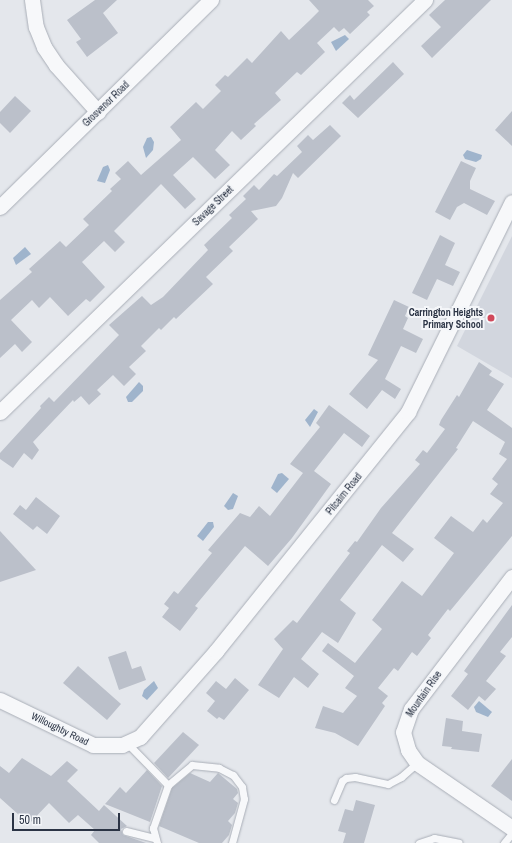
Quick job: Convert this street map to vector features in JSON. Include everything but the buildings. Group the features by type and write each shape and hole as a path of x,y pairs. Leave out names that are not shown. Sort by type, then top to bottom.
{"street":[{"path":"32,0 36,27 44,47 56,65 98,112"},
{"name":"Grosvenor Road","path":"0,207 211,0"},
{"name":"Savage Street","path":"0,412 425,0"},
{"name":"Pitcairn Road","path":"124,744 140,737 151,727 216,651 408,412 512,202"},
{"name":"Mountain Rise","path":"512,577 411,709 403,732 408,750 417,763 512,828"},
{"name":"Willoughby Road","path":"0,700 93,745 124,744"}],"lane":[{"path":"124,744 168,785"},
{"path":"334,800 342,781 346,778 355,777 388,784 401,777 417,763"},
{"path":"126,831 156,840 154,821 168,785 192,765 220,768 233,776 242,787 244,799 232,843"},
{"path":"504,843 512,833"},
{"path":"419,843 434,838 459,843"}],"shaded area":[{"name":"Carrington Heights Primary School","path":"512,236 512,378 457,346"}],"water":[{"path":"345,35 349,39 336,51 331,42"},
{"path":"151,137 154,142 153,150 146,158 143,147 147,138"},
{"path":"467,150 482,155 481,159 476,162 465,159 463,155"},
{"path":"108,165 110,170 105,183 97,181 103,167"},
{"path":"25,247 31,254 16,265 13,258"},
{"path":"139,382 143,386 143,391 132,402 128,402 126,397"},
{"path":"314,409 318,412 310,427 305,420"},
{"path":"282,473 289,479 277,493 271,488 278,474"},
{"path":"233,493 238,496 233,509 228,510 224,506"},
{"path":"208,522 213,522 214,527 203,541 197,536"},
{"path":"154,681 158,688 147,700 142,696 144,690"},
{"path":"479,701 492,712 488,717 476,712 474,707"}],"place":[{"name":"Carrington Heights Primary School","path":"491,318"}]}
